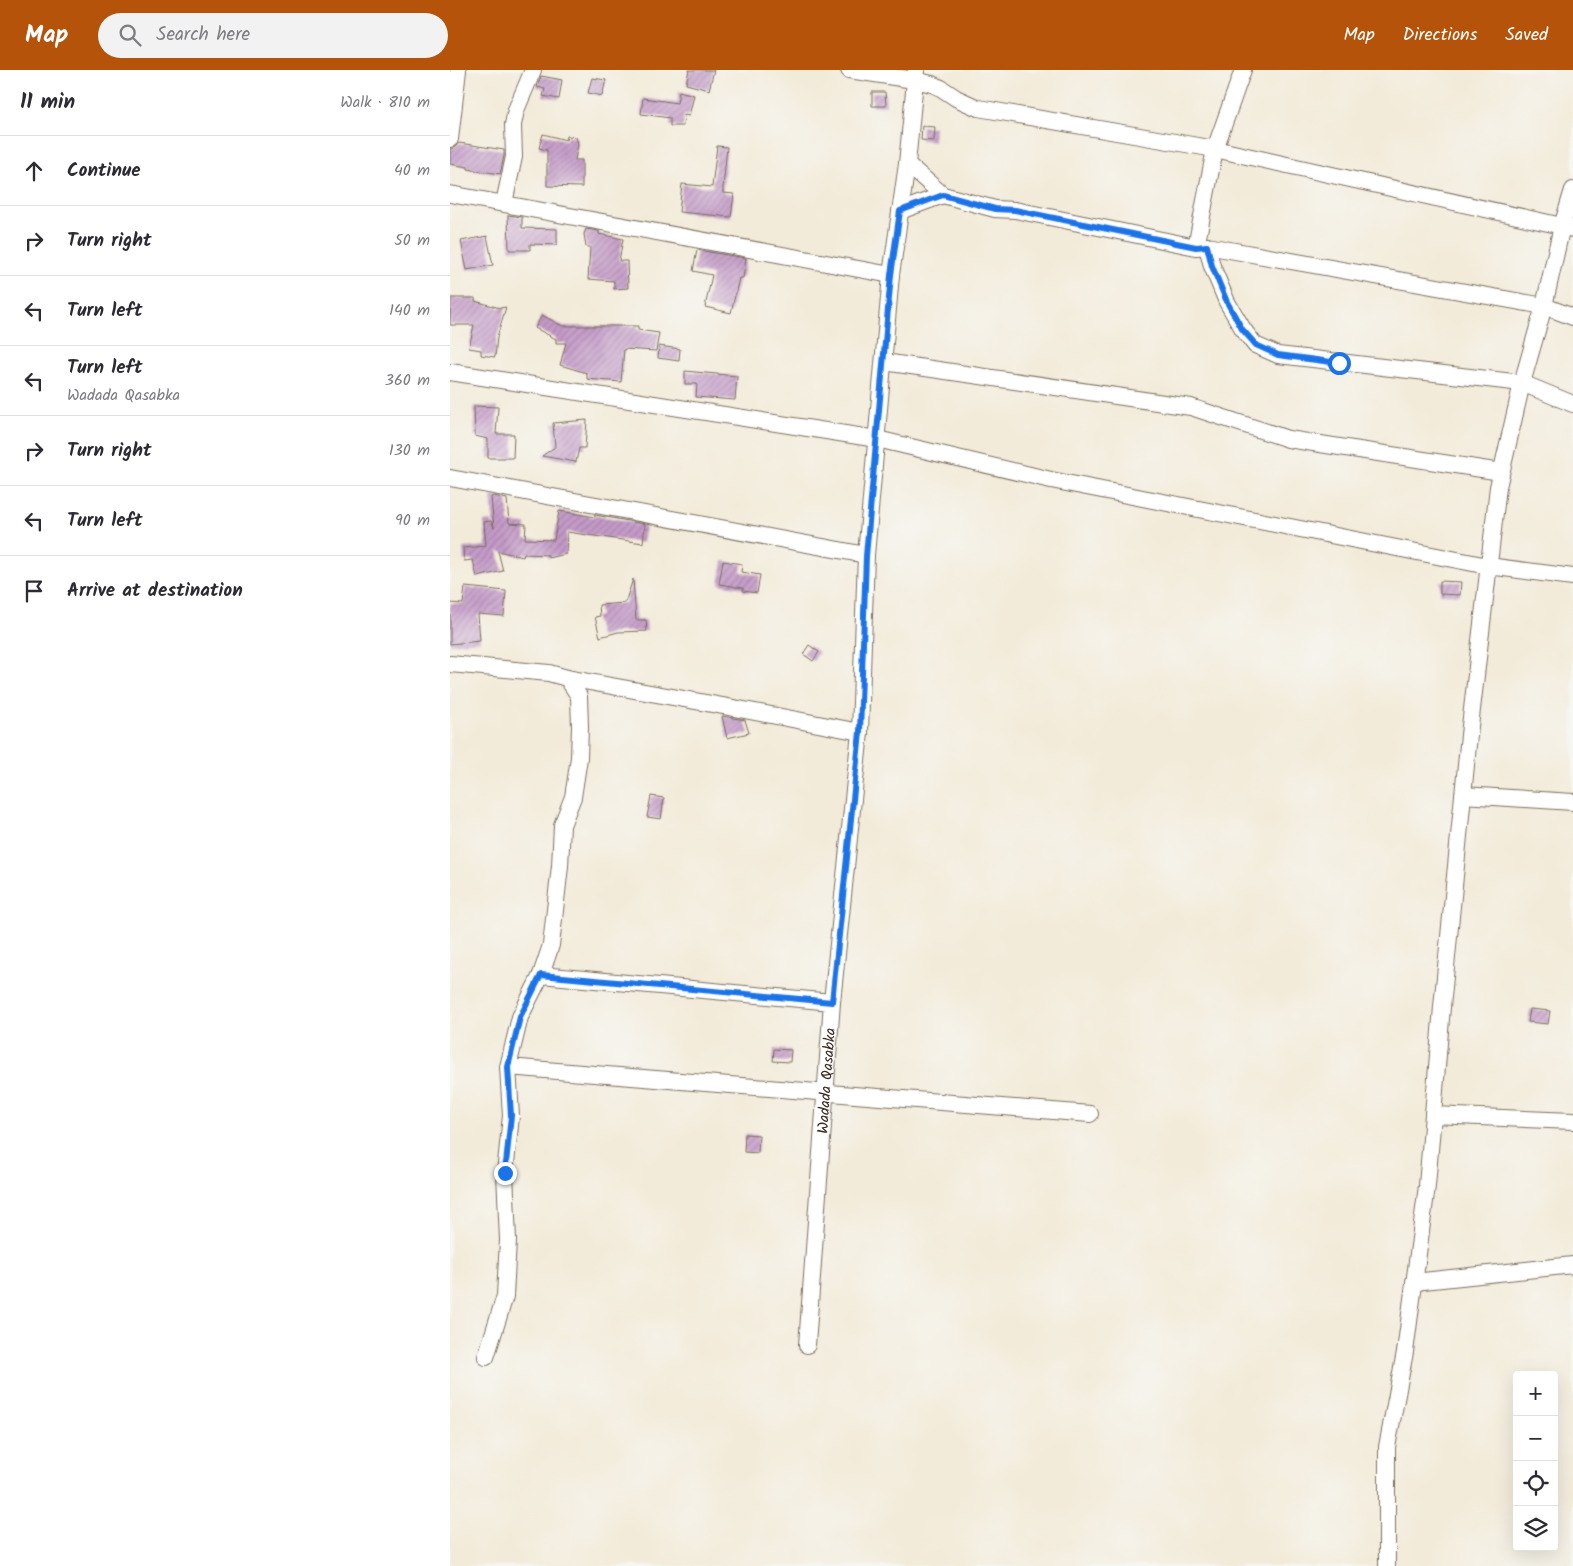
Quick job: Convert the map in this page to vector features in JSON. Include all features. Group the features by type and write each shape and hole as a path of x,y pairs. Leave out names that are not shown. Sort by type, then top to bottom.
{"street":[{"path":"504,203 514,157 513,126 516,110 533,70"},
{"path":"849,70 915,75 978,108 1215,149 1568,227"},
{"path":"1239,71 1215,149 1201,247 1242,329 1256,345 1278,355 1522,383 1573,404"},
{"path":"450,139 455,75"},
{"name":"Wadada Qasabka","path":"807,1345 832,1002 860,732 866,556 891,275 907,164 915,75"},
{"path":"907,164 943,195 995,209 1015,210 1201,247 1544,306 1573,317"},
{"path":"1387,1566 1386,1447 1405,1352 1427,1186 1463,795 1498,487 1522,383 1568,227 1573,190"},
{"path":"450,194 891,275"},
{"path":"900,211 943,195"},
{"path":"884,362 1192,407 1288,439 1501,472"},
{"path":"450,372 877,439 1051,480 1488,566 1573,577"},
{"path":"450,478 866,556"},
{"path":"450,664 549,673 567,678 860,732"},
{"path":"486,1356 505,1296 508,1240 505,1173 511,1116 508,1067 520,1017 541,975 552,945 562,825 573,797 579,758 579,696 567,678"},
{"path":"1463,795 1573,802"},
{"path":"541,975 832,1002"},
{"path":"508,1067 1090,1114"},
{"path":"1433,1115 1573,1121"},
{"path":"1414,1282 1573,1265"}],"building":[{"path":"689,70 714,70 709,90 686,84"},
{"path":"541,76 562,80 559,99 543,96 545,89 537,87"},
{"path":"592,78 606,80 602,96 588,93"},
{"path":"679,91 694,95 689,116 684,115 683,126 670,126 670,118 641,114 643,98 677,103"},
{"path":"872,92 885,92 886,106 872,106"},
{"path":"922,126 935,127 934,141 921,140"},
{"path":"543,134 566,140 567,136 576,137 578,144 575,160 582,160 582,187 547,186 547,150 539,148"},
{"path":"459,143 504,150 500,174 450,164 450,149"},
{"path":"717,146 727,147 723,193 734,194 731,217 679,212 682,184 712,187"},
{"path":"508,215 522,217 522,228 557,229 557,245 530,244 530,250 509,250"},
{"path":"586,229 623,239 619,261 627,261 628,288 614,289 614,281 588,279 590,247 586,247 584,234"},
{"path":"487,236 493,265 467,270 461,241"},
{"path":"697,250 746,258 743,278 739,278 731,313 705,307 712,275 693,271"},
{"path":"451,298 475,298 475,301 500,308 506,307 497,337 495,357 481,355 481,350 469,348 474,325 450,325"},
{"path":"542,315 562,326 638,326 638,330 659,333 656,351 624,349 621,382 587,379 587,373 560,365 566,343 556,343 556,339 535,328"},
{"path":"659,346 680,349 679,361 658,358"},
{"path":"685,371 737,376 735,400 696,397 697,384 685,384"},
{"path":"474,406 498,407 496,434 514,434 513,458 488,458 488,439 475,436"},
{"path":"587,420 585,448 579,448 576,462 542,456 555,447 553,423"},
{"path":"491,497 507,499 509,523 526,524 525,539 554,540 559,511 645,524 643,543 567,532 566,554 548,558 548,555 524,554 523,557 498,551 503,571 477,577 473,560 464,561 463,548 486,546 484,522 491,521 494,528"},
{"path":"723,561 742,564 741,572 760,575 757,593 743,591 743,588 719,584"},
{"path":"633,579 636,620 646,620 647,631 618,632 600,637 595,617 600,616 599,605 625,603"},
{"path":"1440,581 1461,582 1460,595 1440,594"},
{"path":"465,587 506,591 504,616 478,614 480,641 450,644 450,603 463,604"},
{"path":"809,645 819,652 813,661 803,654"},
{"path":"722,716 745,720 749,733 727,738"},
{"path":"651,796 664,798 661,819 647,817"},
{"path":"1530,1009 1550,1011 1548,1024 1528,1022"},
{"path":"774,1049 791,1050 790,1062 773,1061"},
{"path":"745,1134 759,1135 758,1153 744,1152"}],"route":[{"path":"505,1173 511,1116 508,1067 520,1017 541,975 832,1002 860,732 866,556 891,275 900,211 943,195 995,209 1015,210 1196,247 1207,246 1212,266 1227,302 1242,329 1256,345 1278,355 1339,363"}]}
